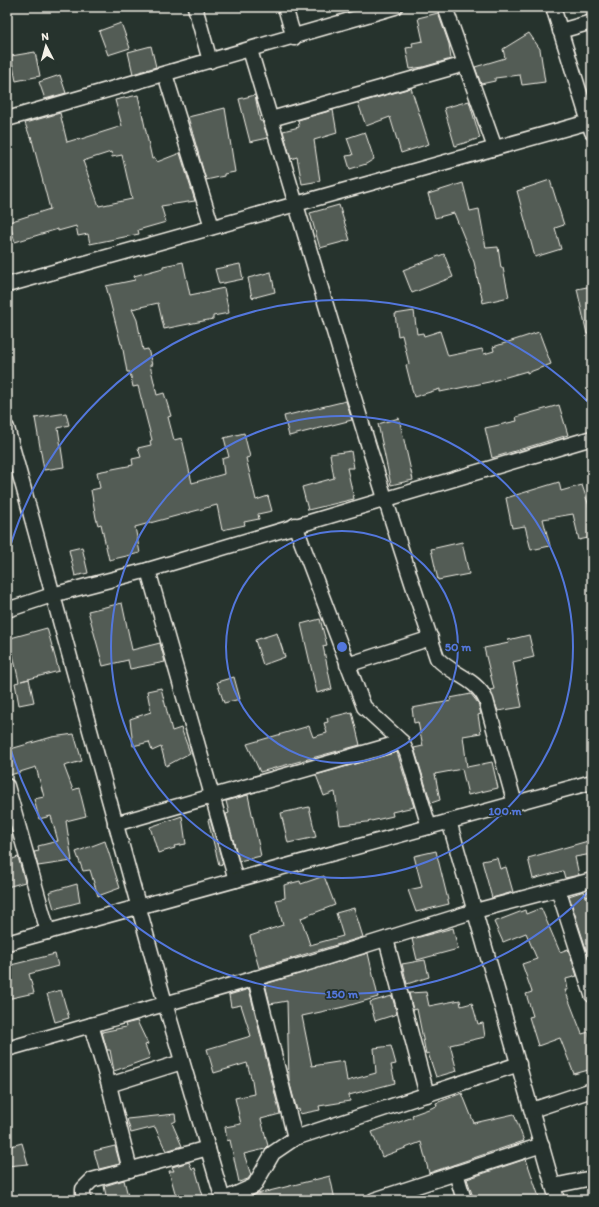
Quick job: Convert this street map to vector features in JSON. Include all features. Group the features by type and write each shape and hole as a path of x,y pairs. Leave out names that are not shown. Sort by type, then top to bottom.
{"street":[{"path":"195,7 210,61"},
{"path":"285,7 294,38"},
{"path":"7,119 294,38 395,7"},
{"path":"445,7 495,148"},
{"path":"7,285 495,148 591,125 553,7"},
{"path":"560,31 592,22"},
{"path":"250,50 366,432 384,499 437,658 445,667 468,679 482,692 515,804"},
{"path":"271,119 465,64"},
{"path":"165,74 212,227"},
{"path":"7,428 138,907 223,1200 254,1186 273,1153 295,1138 519,1064"},
{"path":"7,610 52,595 148,570 295,525 592,438"},
{"path":"295,525 364,708 402,742 407,753 429,827"},
{"path":"148,570 214,796 236,880"},
{"path":"347,665 431,638"},
{"path":"115,824 402,742"},
{"path":"7,943 592,782"},
{"path":"7,786 48,932"},
{"path":"449,822 476,911 557,1200"},
{"path":"7,1049 256,978 476,911 592,880"},
{"path":"558,889 592,995"},
{"path":"386,939 427,1095"},
{"path":"256,978 295,1138"},
{"path":"91,1025 109,1085 130,1170"},
{"path":"109,1085 182,1062"},
{"path":"532,1110 592,1090"},
{"path":"374,1200 542,1145"},
{"path":"83,1200 83,1189 92,1180 208,1148"},
{"path":"456,1173 464,1200"},
{"path":"553,1186 592,1178"}],"building":[{"path":"438,13 449,44 451,59 410,69 406,48 413,47 412,43 423,41 418,18"},
{"path":"121,23 130,48 108,55 99,31"},
{"path":"529,33 540,49 545,82 522,85 520,75 495,78 495,81 481,84 475,67 505,58 503,49"},
{"path":"151,46 156,67 133,74 128,52"},
{"path":"35,52 40,76 16,81 11,56"},
{"path":"60,75 66,93 45,99 39,82"},
{"path":"411,88 429,144 401,153 390,117 366,126 358,103"},
{"path":"138,95 152,159 155,158 157,162 180,153 195,201 161,206 166,222 138,230 139,234 90,244 88,234 78,236 76,226 58,231 58,229 15,242 9,222 50,209 31,136 30,137 25,123 60,113 67,142 78,140 122,126 115,100","holes":["111,152 112,157 122,155 132,199 99,206 83,161"]},
{"path":"255,95 260,121 262,121 268,138 250,142 239,99"},
{"path":"469,101 480,138 455,146 444,108"},
{"path":"225,108 235,172 206,180 188,117"},
{"path":"333,110 337,133 314,140 320,181 302,184 297,157 291,159 283,131 299,127 298,120"},
{"path":"365,132 374,159 366,164 350,169 346,156 353,155 347,138"},
{"path":"550,180 564,225 555,228 561,249 535,257 517,191"},
{"path":"463,183 470,211 479,209 486,248 498,247 501,268 503,268 509,297 483,303 474,262 454,213 435,218 428,194"},
{"path":"339,205 350,240 320,248 310,213"},
{"path":"444,254 453,277 412,293 403,270"},
{"path":"183,262 190,295 224,288 229,313 213,316 213,319 164,329 158,303 132,309 137,320 143,350 148,349 157,395 164,393 171,416 168,417 174,440 182,438 192,483 224,474 222,459 229,457 224,438 244,433 250,457 246,458 256,500 268,496 272,511 258,514 259,519 244,522 245,525 222,530 217,505 135,527 140,553 109,560 101,524 98,525 96,518 91,490 100,488 97,472 133,465 132,459 141,457 138,448 151,445 150,441 152,440 138,386 133,387 130,372 127,372 122,344 106,286 135,280 134,276 163,268 163,266"},
{"path":"240,264 243,279 219,284 215,269"},
{"path":"271,272 275,292 252,298 248,278"},
{"path":"592,286 592,334 587,334 577,289"},
{"path":"414,311 417,334 423,333 424,336 440,331 448,356 482,349 484,354 494,351 493,347 539,332 551,364 527,373 527,371 489,382 440,392 440,389 414,397 406,365 409,364 402,335 398,336 395,314"},
{"path":"346,401 352,420 289,436 284,416"},
{"path":"559,405 568,435 492,458 485,428 517,421 516,417"},
{"path":"66,413 69,425 58,428 64,467 44,470 35,418"},
{"path":"399,418 413,480 391,485 378,424"},
{"path":"351,451 354,468 347,468 354,499 308,510 302,487 334,478 330,454"},
{"path":"559,482 561,491 582,485 592,515 592,537 579,540 573,514 543,519 550,546 531,550 525,526 512,528 506,498"},
{"path":"462,542 469,574 438,580 431,549"},
{"path":"82,547 88,573 75,576 69,550"},
{"path":"122,603 132,650 160,643 165,662 130,669 128,660 103,666 88,611"},
{"path":"320,619 327,645 323,646 332,689 317,693 301,624"},
{"path":"47,628 59,671 21,681 29,679 34,702 19,705 15,683 19,682 13,655 7,657 7,639"},
{"path":"277,633 285,657 263,665 255,640"},
{"path":"529,635 534,657 513,662 522,707 498,711 490,690 494,689 484,648 509,643 508,640"},
{"path":"234,677 240,699 224,703 217,682"},
{"path":"161,688 172,731 181,728 190,753 166,766 161,747 152,751 149,742 133,746 130,719 151,712 147,691"},
{"path":"471,694 478,703 481,714 478,715 481,733 463,736 467,767 492,762 498,788 468,795 462,769 435,774 440,800 431,803 414,748 423,746 418,722 414,723 412,708 451,701 450,698"},
{"path":"352,712 360,745 260,772 247,744 309,726 313,737 327,733 324,723 328,722 327,718"},
{"path":"74,734 82,761 64,766 73,790 79,788 86,816 66,821 72,861 38,866 34,852 39,851 38,846 58,841 51,816 39,819 34,799 44,797 36,767 7,776 7,750 52,737"},
{"path":"397,752 414,807 392,812 393,816 367,822 340,825 335,792 324,796 316,775"},
{"path":"248,795 261,856 239,861 226,814 229,813 226,801"},
{"path":"309,807 316,837 288,843 281,813"},
{"path":"182,816 186,844 174,846 175,848 158,853 150,827"},
{"path":"210,819 223,864 219,865 208,820"},
{"path":"105,841 120,888 98,896 90,870 83,871 76,852"},
{"path":"588,841 592,854 575,857 579,875 565,878 563,871 533,879 528,858"},
{"path":"436,851 449,904 416,912 408,890 422,887 414,856"},
{"path":"18,857 25,882 7,887 7,861"},
{"path":"497,858 500,869 506,867 513,892 492,898 482,861"},
{"path":"324,876 335,905 301,918 310,945 343,936 336,913 354,908 363,937 259,968 250,936 283,925 276,900 285,898 284,885 300,881 301,884"},
{"path":"77,884 80,902 54,909 49,892"},
{"path":"584,891 586,897 592,895 592,967 569,896"},
{"path":"541,908 560,952 568,949 577,976 566,979 568,990 565,990 582,1034 589,1032 592,1043 592,1069 574,1074 560,1038 538,1046 529,1017 533,1016 526,994 532,992 522,964 537,959 526,933 503,942 494,922 525,910 526,914"},
{"path":"453,928 458,949 417,960 412,939"},
{"path":"368,953 378,997 344,1007 302,1016 312,1066 344,1061 347,1081 376,1073 374,1048 391,1046 396,1064 391,1065 395,1083 349,1095 350,1101 319,1106 320,1110 300,1114 299,1109 297,1110 289,1081 287,1001 270,1004 265,984"},
{"path":"55,954 58,966 29,974 34,993 7,999 7,966"},
{"path":"425,960 429,977 407,984 402,964"},
{"path":"249,989 280,1114 261,1119 268,1146 265,1149 244,1154 251,1175 248,1179 239,1182 230,1140 227,1141 225,1127 241,1124 235,1098 254,1094 252,1081 247,1063 214,1073 207,1049 251,1036 241,1005 231,1007 229,995"},
{"path":"61,990 69,1018 55,1022 47,994"},
{"path":"426,992 429,1006 460,1000 461,1006 472,1003 478,1024 483,1023 485,1037 450,1045 457,1071 436,1077 428,1053 426,1054 417,1009 413,1010 409,993"},
{"path":"392,996 397,1014 375,1021 370,1002"},
{"path":"137,1021 148,1044 145,1045 150,1058 114,1071 110,1050 107,1050 102,1032 126,1027 125,1024"},
{"path":"462,1093 474,1123 514,1114 524,1141 429,1173 421,1142 382,1157 372,1132 413,1117 412,1115 437,1106 436,1103"},
{"path":"175,1114 176,1121 172,1123 182,1146 166,1151 155,1127 131,1133 127,1119"},
{"path":"22,1143 28,1164 7,1166 7,1147"},
{"path":"115,1146 120,1164 99,1169 94,1151"},
{"path":"526,1159 540,1200 474,1200 467,1179"},
{"path":"189,1162 192,1169 195,1168 203,1196 190,1200 177,1200 169,1171 174,1171 172,1167"},
{"path":"330,1176 335,1200 253,1200 252,1196 257,1194"},
{"path":"124,1180 129,1200 107,1200 104,1186"}]}
